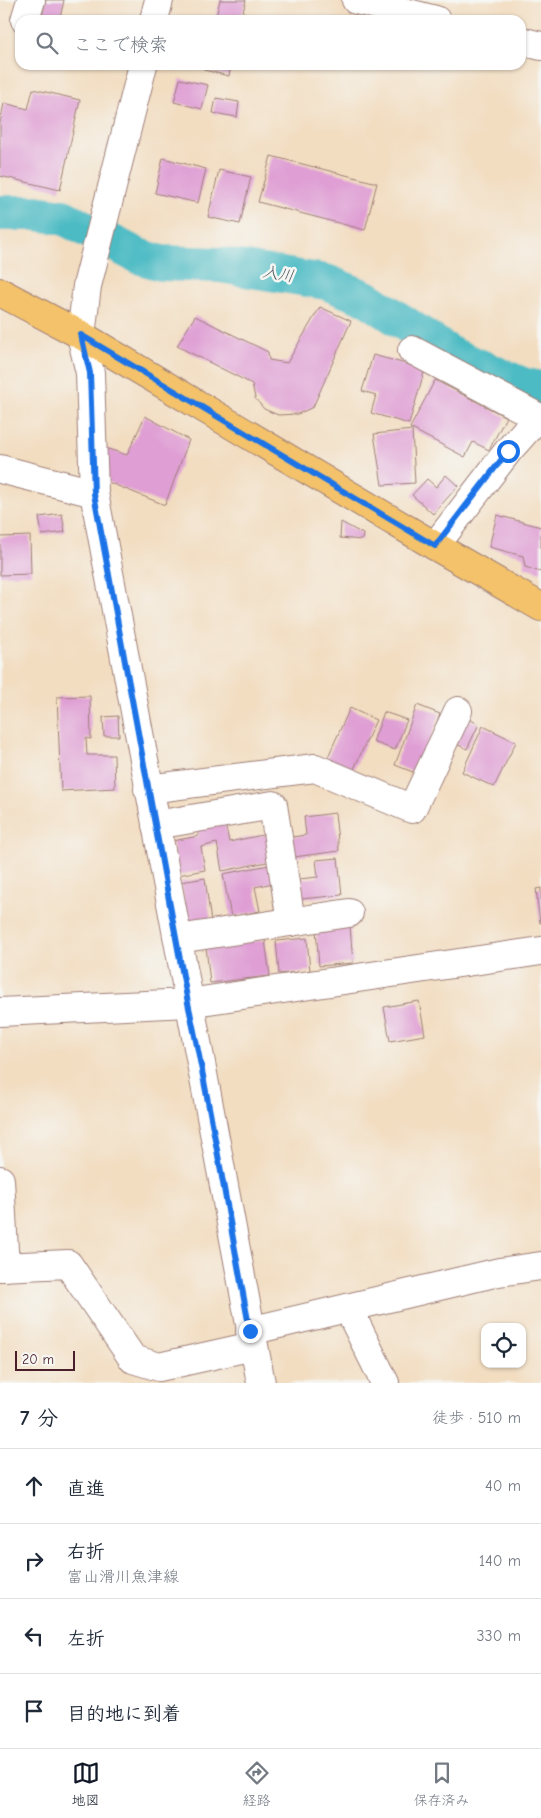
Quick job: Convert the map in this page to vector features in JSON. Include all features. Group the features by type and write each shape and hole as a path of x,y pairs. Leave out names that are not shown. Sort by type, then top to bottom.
{"main road":[{"path":"0,292 81,335 541,607"}],"street":[{"path":"26,15 31,0"},
{"path":"155,15 159,0"},
{"path":"358,0 416,15"},
{"path":"526,42 541,46"},
{"path":"142,70 87,286 81,335 90,373 94,494 148,789 178,939 188,1003 204,1078 222,1183 261,1383"},
{"path":"412,350 540,417 508,451 435,546"},
{"path":"0,469 94,494"},
{"path":"148,789 315,768 412,809 458,711"},
{"path":"156,825 273,805 291,922"},
{"path":"178,939 349,913"},
{"path":"0,1012 188,1003 541,951"},
{"path":"0,1180 3,1267 68,1264 133,1359 161,1375 252,1338 348,1308 499,1272 541,1266"},
{"path":"348,1308 385,1383"}],"building":[{"path":"46,0 64,0 61,15 42,15"},
{"path":"220,0 246,0 242,15 216,15"},
{"path":"204,70 230,70 229,76"},
{"path":"180,79 208,85 202,109 174,102"},
{"path":"33,89 80,100 60,190 0,176 0,123 4,103 28,109"},
{"path":"216,98 239,102 237,117 213,113"},
{"path":"271,156 377,183 365,230 258,202"},
{"path":"163,158 206,169 198,203 155,193"},
{"path":"219,170 251,177 240,224 208,217"},
{"path":"320,307 351,321 313,407 298,414 278,415 264,409 255,398 252,384 177,346 195,316 268,352 269,360 287,363"},
{"path":"373,355 425,369 409,424 371,413 376,395 362,391"},
{"path":"435,380 506,417 489,450 473,442 465,457 410,428"},
{"path":"145,416 189,440 165,505 103,480 105,448 127,455"},
{"path":"412,430 415,483 382,485 374,434"},
{"path":"446,475 458,486 433,514 412,495 427,479 436,487"},
{"path":"62,514 65,532 42,535 39,517"},
{"path":"497,515 541,527 541,572 525,567 523,556 489,547"},
{"path":"341,522 363,534 362,540 340,538"},
{"path":"30,536 31,574 0,575 0,537"},
{"path":"90,696 91,739 86,738 87,755 114,755 115,788 61,791 57,697"},
{"path":"417,705 440,714 418,774 395,765"},
{"path":"350,708 376,720 353,771 327,759"},
{"path":"384,712 407,720 395,750 373,742"},
{"path":"118,716 119,736 104,736 103,717"},
{"path":"464,717 479,724 467,749 452,742"},
{"path":"483,726 516,742 494,787 462,772"},
{"path":"335,813 339,851 294,857 292,837 306,835 304,817"},
{"path":"225,823 229,842 267,834 272,861 222,871 217,843 201,847 205,870 178,875 172,841 199,836 197,828"},
{"path":"338,858 342,895 301,899 299,879 318,877 316,860"},
{"path":"269,865 273,883 255,887 260,911 231,917 223,874"},
{"path":"205,878 211,922 188,927 181,882"},
{"path":"541,888 541,923 540,923 536,889"},
{"path":"350,926 353,963 319,966 316,929"},
{"path":"307,938 310,971 279,974 276,941"},
{"path":"265,940 270,976 210,983 206,947"},
{"path":"419,1001 425,1035 390,1041 384,1007"}],"waterway":[{"name":"入川","path":"0,213 36,213 63,217 138,256 161,263 220,265 326,282 368,299 452,355 523,385 541,389"}],"route":[{"path":"250,1331 94,494 90,373 81,335 435,546 508,451"}]}
